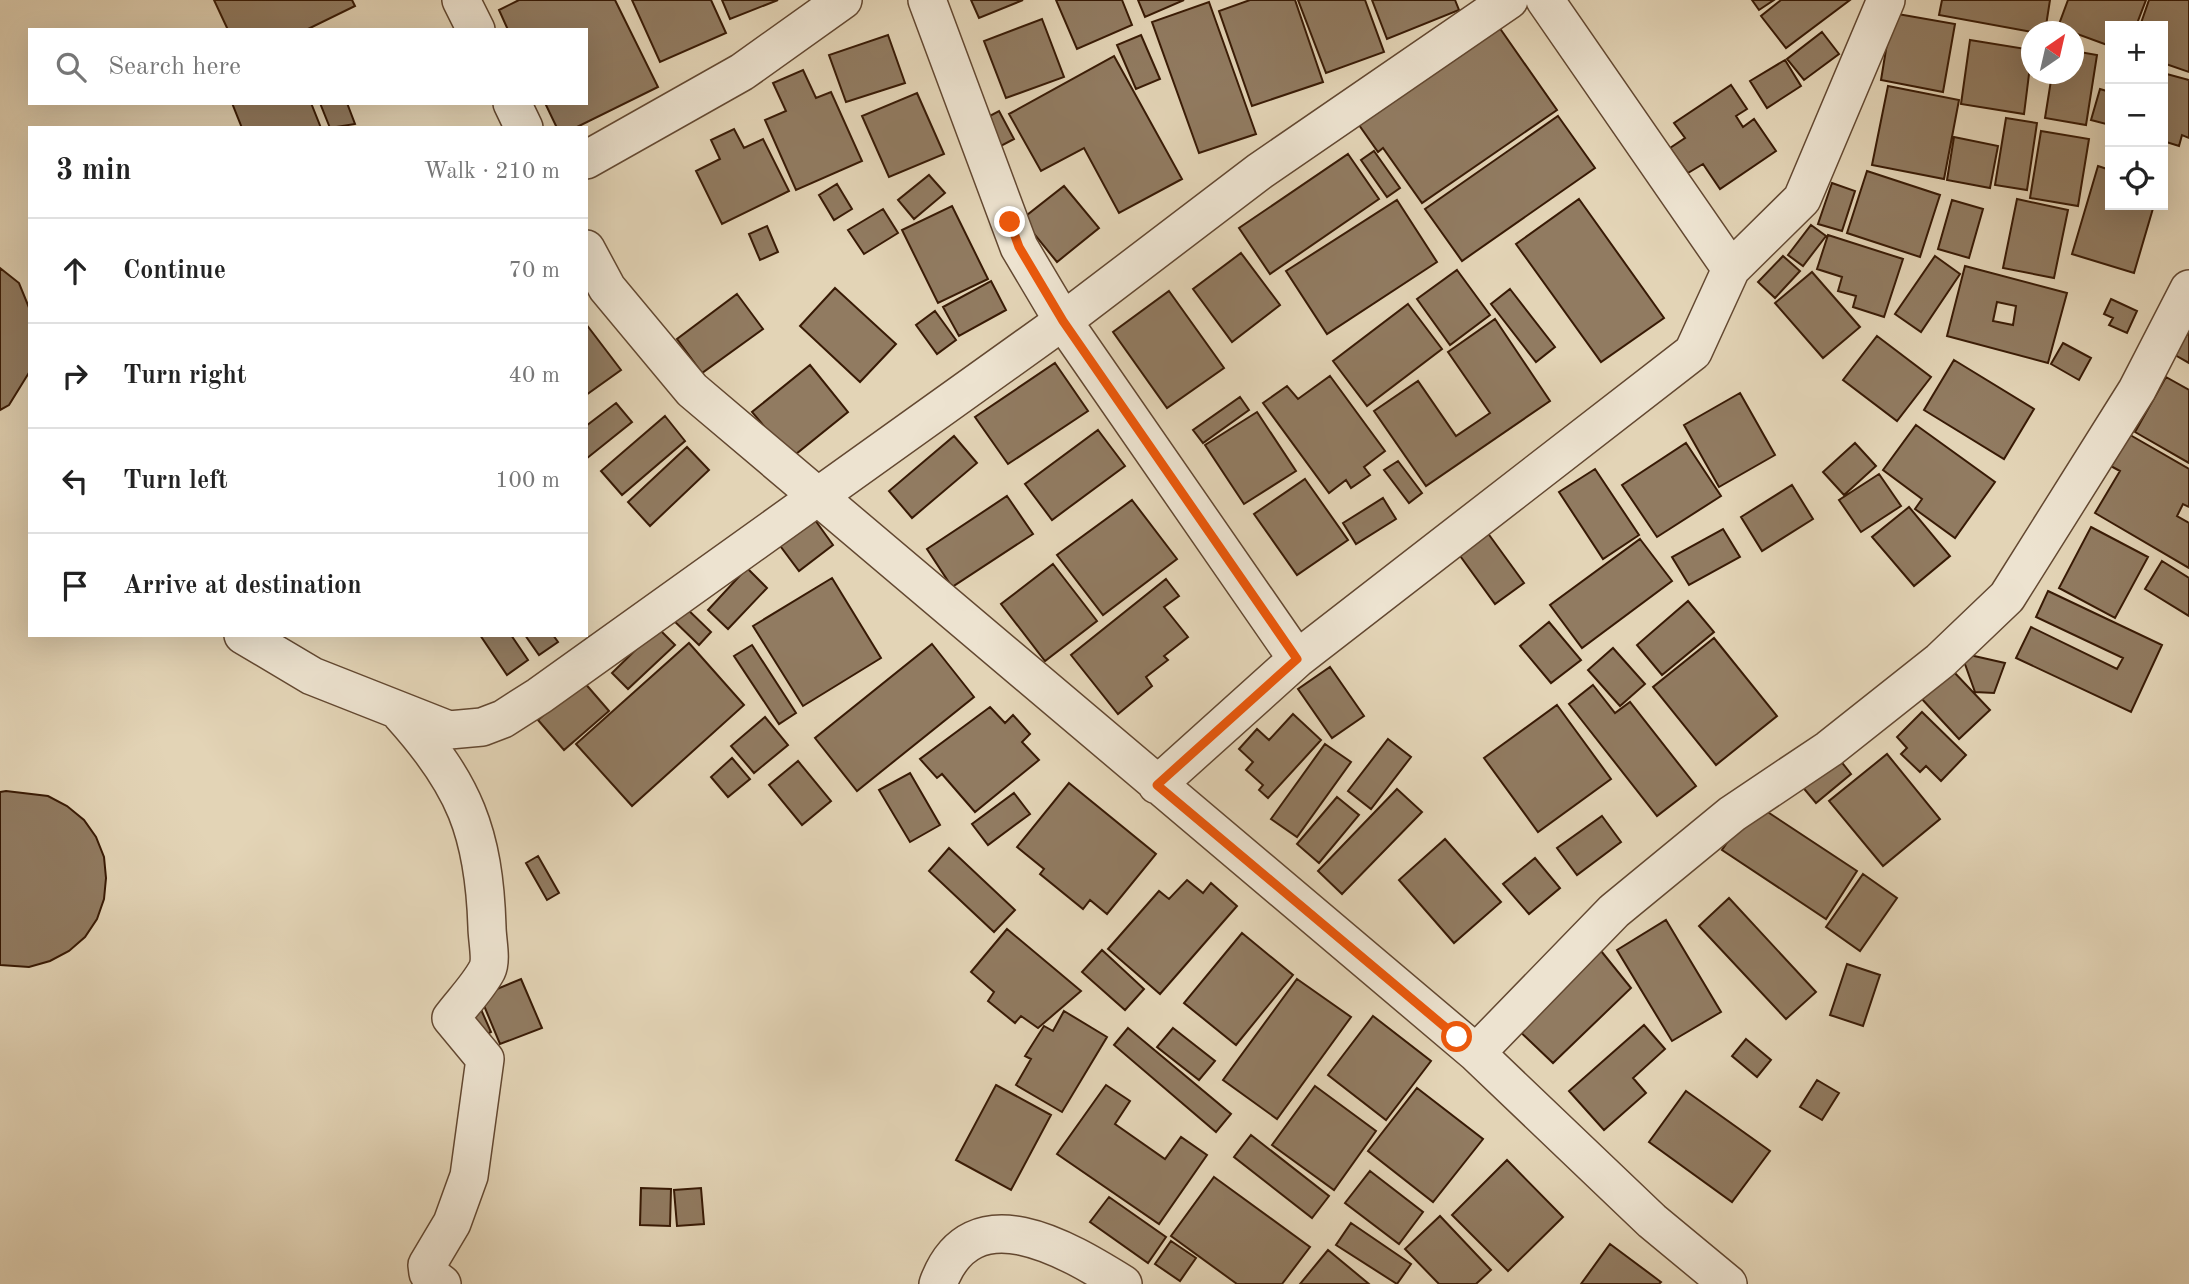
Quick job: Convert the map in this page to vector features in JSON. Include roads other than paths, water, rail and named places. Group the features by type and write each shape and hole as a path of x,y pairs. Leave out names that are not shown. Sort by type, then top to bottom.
{"street":[{"path":"461,0 474,28"},
{"path":"588,159 742,72 844,0"},
{"path":"927,0 1019,247 1063,321 1297,659"},
{"path":"246,637 312,676 400,713 449,730 482,727 503,719 539,696 1063,321 1260,171 1508,0"},
{"path":"1545,0 1731,269"},
{"path":"1157,785 1297,659 1693,352 1731,269 1802,199 1886,0"},
{"path":"513,105 523,126"},
{"path":"588,253 607,288 692,390 1476,1053 1652,1221 1728,1284"},
{"path":"1476,1053 1614,911 1732,814 1829,749 1940,661 2007,597 2137,390 2189,289"},
{"path":"400,713 435,752 457,785 478,840 487,920 488,968 451,1018 485,1059 469,1176 452,1223 427,1265 428,1273 442,1284"},
{"path":"938,1284 944,1267 969,1241 998,1235 1030,1236 1066,1249 1123,1284"}]}
